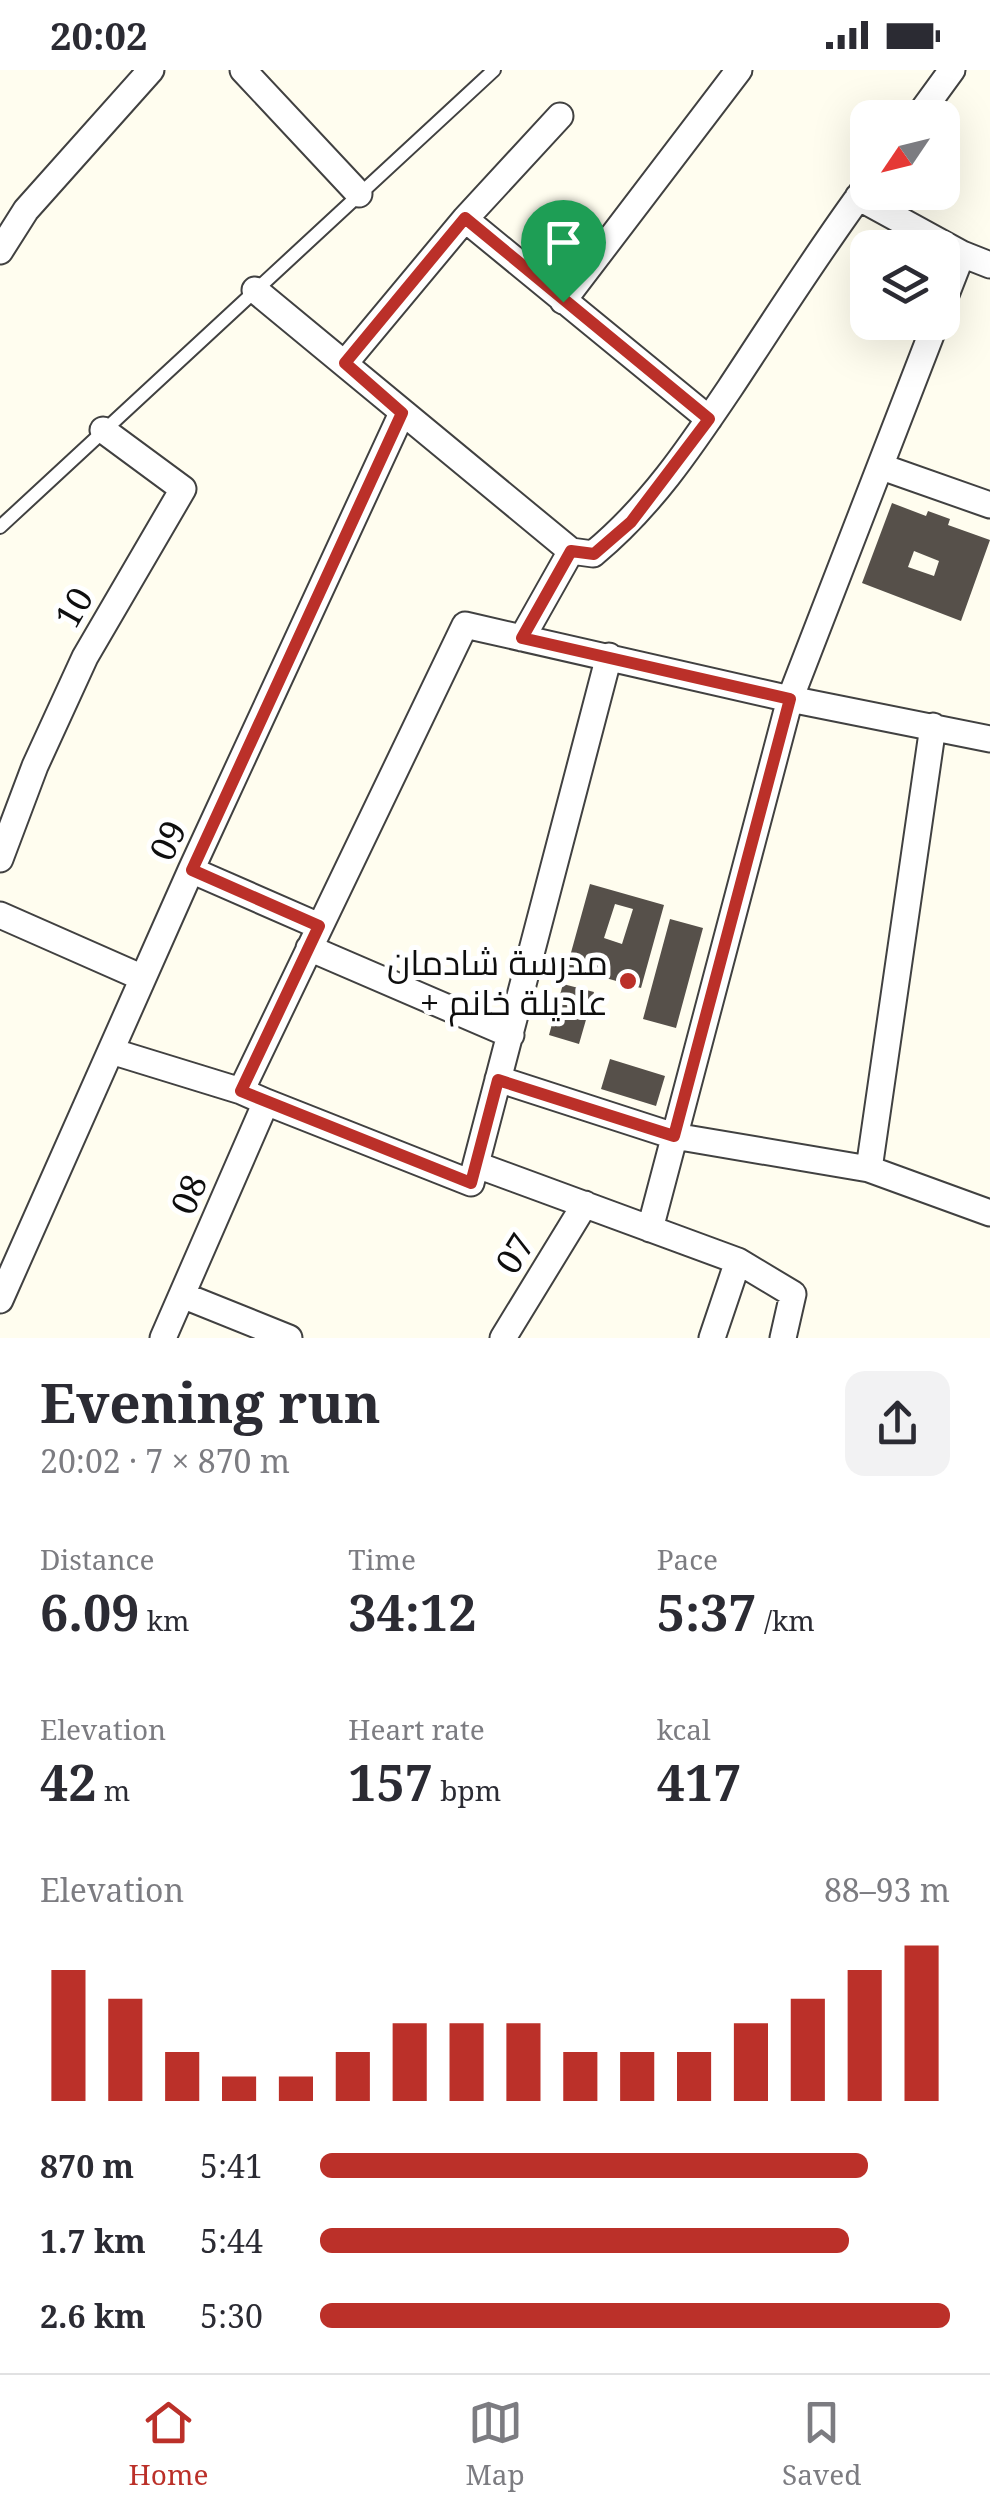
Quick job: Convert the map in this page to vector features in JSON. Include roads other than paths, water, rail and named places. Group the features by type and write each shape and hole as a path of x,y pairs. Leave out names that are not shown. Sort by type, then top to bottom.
{"street":[{"path":"0,251 26,210 151,70"},
{"path":"243,70 359,194"},
{"path":"563,302 739,70"},
{"path":"930,100 952,70"},
{"path":"345,363 465,218 560,116"},
{"path":"254,290 571,551 594,554 631,522 709,419 850,210"},
{"path":"893,210 962,254 990,265"},
{"path":"465,218 709,419"},
{"path":"960,259 962,254"},
{"path":"650,1229 790,699 929,340"},
{"name":"09","path":"0,1300 402,413"},
{"name":"10","path":"0,859 35,766 85,657 183,489 103,430"},
{"path":"882,466 990,504"},
{"path":"522,638 571,551"},
{"path":"241,1091 465,625 790,699 990,739"},
{"path":"111,1051 241,1091 471,1183 609,656"},
{"path":"869,1169 934,726"},
{"path":"192,870 314,937 511,1035"},
{"path":"0,915 144,978"},
{"path":"498,1080 674,1136 869,1169 990,1214"},
{"name":"08","path":"163,1338 266,1102"},
{"path":"478,1165 738,1262 793,1294 783,1338"},
{"name":"07","path":"502,1338 585,1204"},
{"path":"712,1338 738,1262"},
{"path":"182,1295 289,1338"}],"lane":[{"path":"0,527 494,70"}],"place":[{"name":"مدرسة شادمان + عاديلة خانم","path":"628,981"}]}
